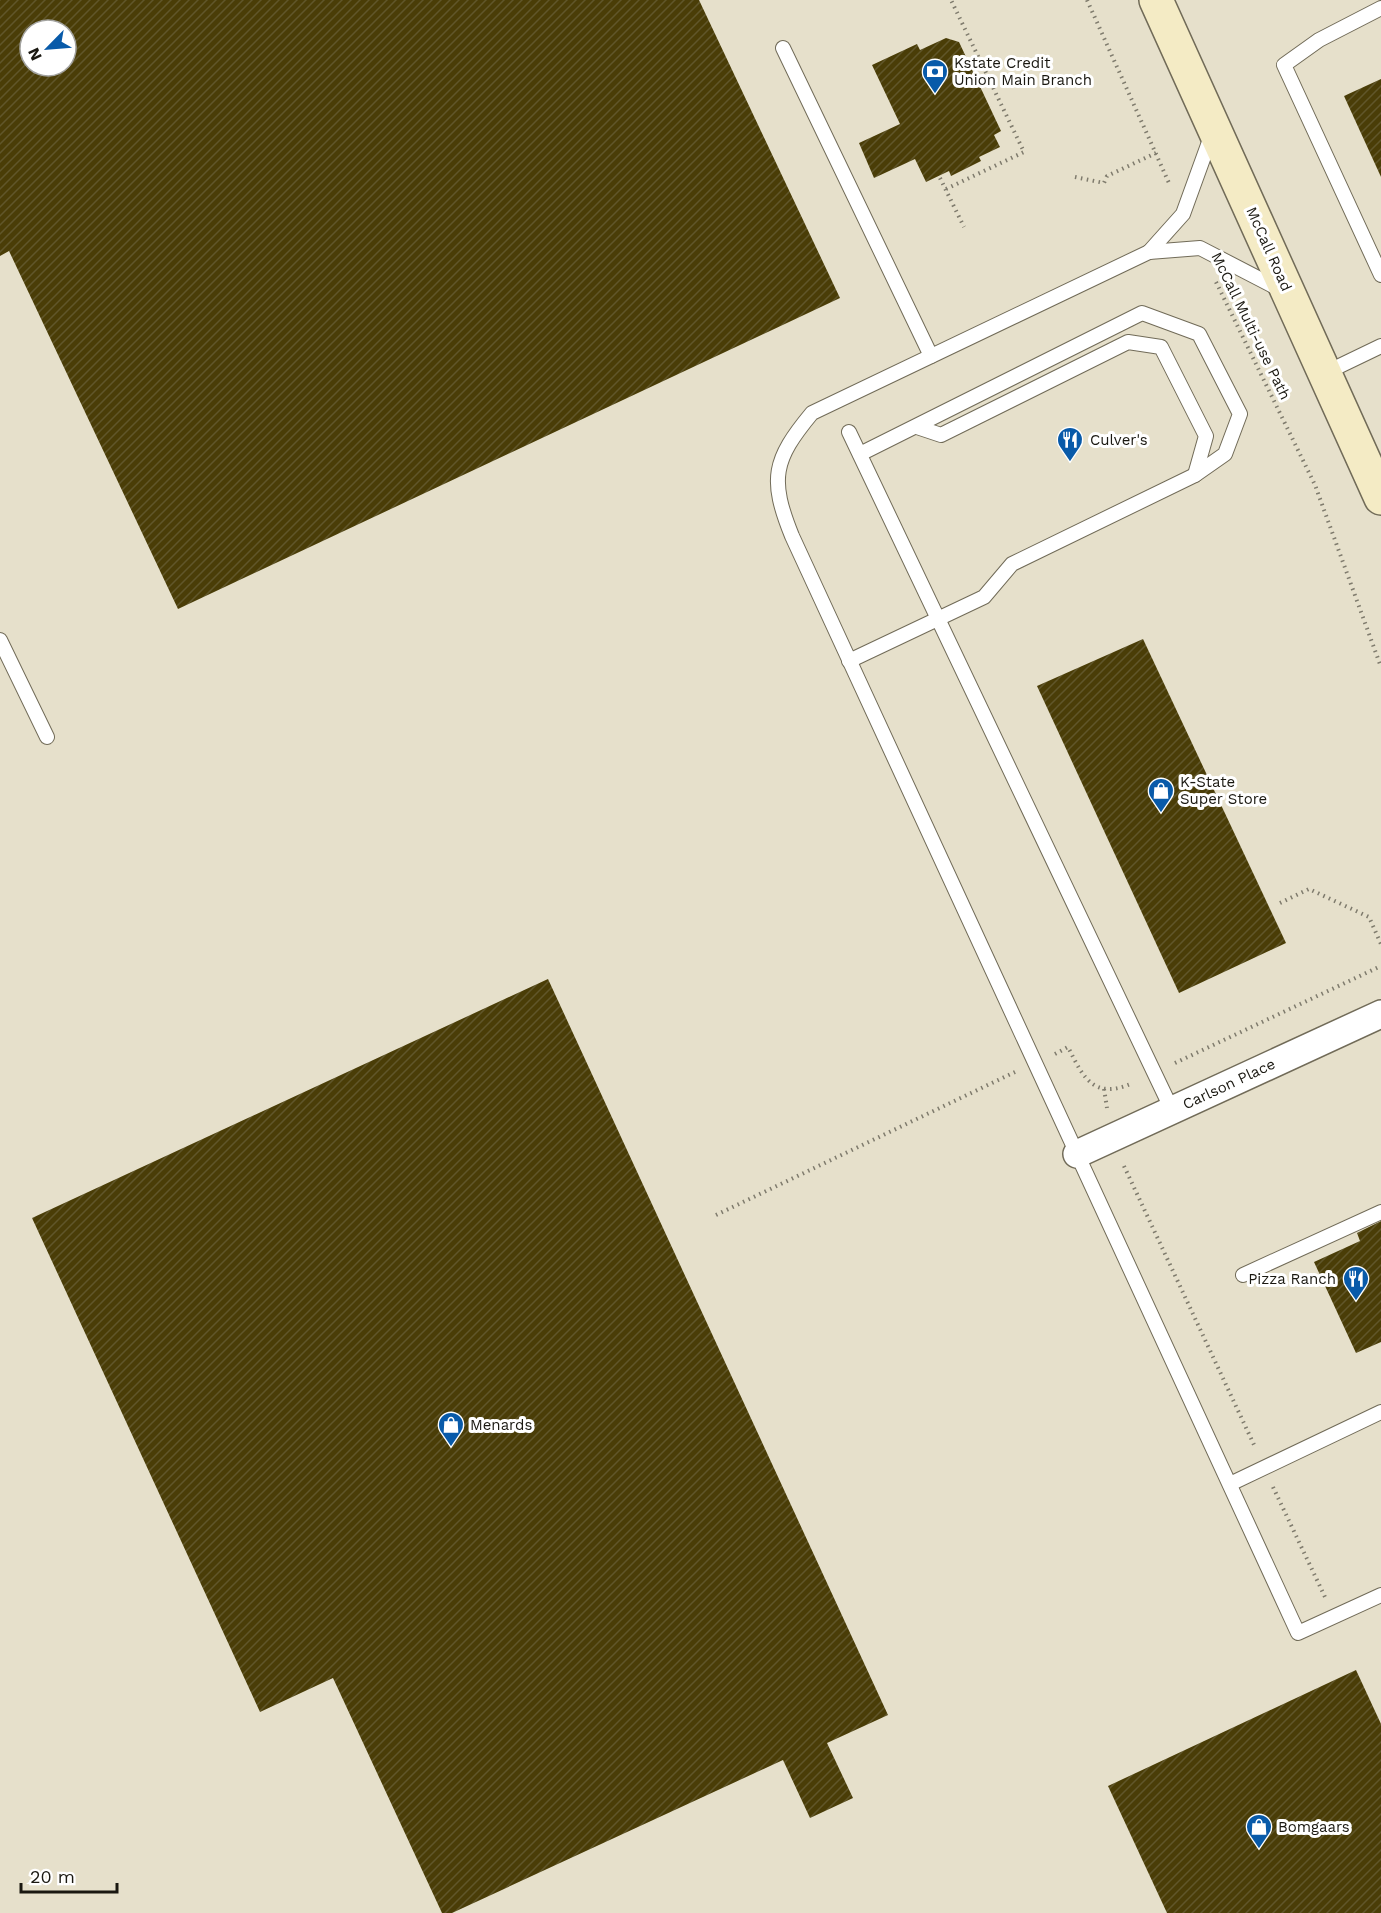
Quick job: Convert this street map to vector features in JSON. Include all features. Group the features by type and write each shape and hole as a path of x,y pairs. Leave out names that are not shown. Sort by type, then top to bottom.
{"main road":[{"name":"McCall Road","path":"1155,0 1381,498"}],"street":[{"name":"Carlson Place","path":"1077,1154 1381,1014"}],"lane":[{"path":"1381,8 1319,40 1284,65 1381,275"},
{"path":"783,48 931,356"},
{"path":"1149,252 1183,214 1214,128"},
{"path":"1290,295 1200,248 1149,252 812,413 791,439 779,464 777,488 783,513 849,661 1298,1633 1381,1595"},
{"path":"849,661 984,597 1012,564 1195,475 1225,454 1240,414 1199,334 1142,313 860,454"},
{"path":"917,427 941,435 1128,342 1161,347 1206,436 1195,475"},
{"path":"1325,373 1381,346"},
{"path":"849,432 1172,1110"},
{"path":"0,640 47,737"},
{"path":"1243,1275 1381,1212"},
{"path":"1230,1484 1381,1412"}],"path":[{"path":"946,189 1024,152 951,0"},
{"path":"1087,0 1183,214"},
{"path":"1075,177 1104,183 1107,176 1156,153"},
{"path":"940,178 964,226"},
{"name":"McCall Multi-use Path","path":"1200,248 1315,485 1381,667"},
{"path":"1280,903 1309,889 1369,917 1381,944"},
{"path":"716,1215 1068,1047 1083,1076 1096,1088 1126,1086 1381,966"},
{"path":"1104,1089 1111,1138 1334,1616"}],"building":[{"path":"0,0 699,0 840,298 178,609 9,251 0,256"},
{"name":"Kstate Credit Union Main Branch","path":"946,38 959,42 1001,131 994,135 1000,147 979,157 981,161 951,176 949,171 926,182 915,159 874,178 859,143 900,124 872,65 917,44 920,50"},
{"path":"1381,79 1381,177 1344,96"},
{"name":"K-State Super Store","path":"1143,639 1286,943 1179,993 1037,686"},
{"name":"Menards","path":"548,979 888,1715 827,1743 853,1798 810,1818 783,1760 452,1913 442,1913 333,1678 260,1712 32,1218"},
{"name":"Pizza Ranch","path":"1381,1221 1381,1342 1356,1353 1314,1262 1360,1241 1357,1233"},
{"name":"Bomgaars","path":"1356,1670 1381,1724 1381,1913 1167,1913 1108,1786"}],"place":[{"name":"Kstate Credit Union Main Branch","path":"935,95"},
{"name":"Culver's","path":"1070,463"},
{"name":"K-State Super Store","path":"1161,814"},
{"name":"Pizza Ranch","path":"1356,1302"},
{"name":"Menards","path":"451,1448"},
{"name":"Bomgaars","path":"1259,1850"}]}
